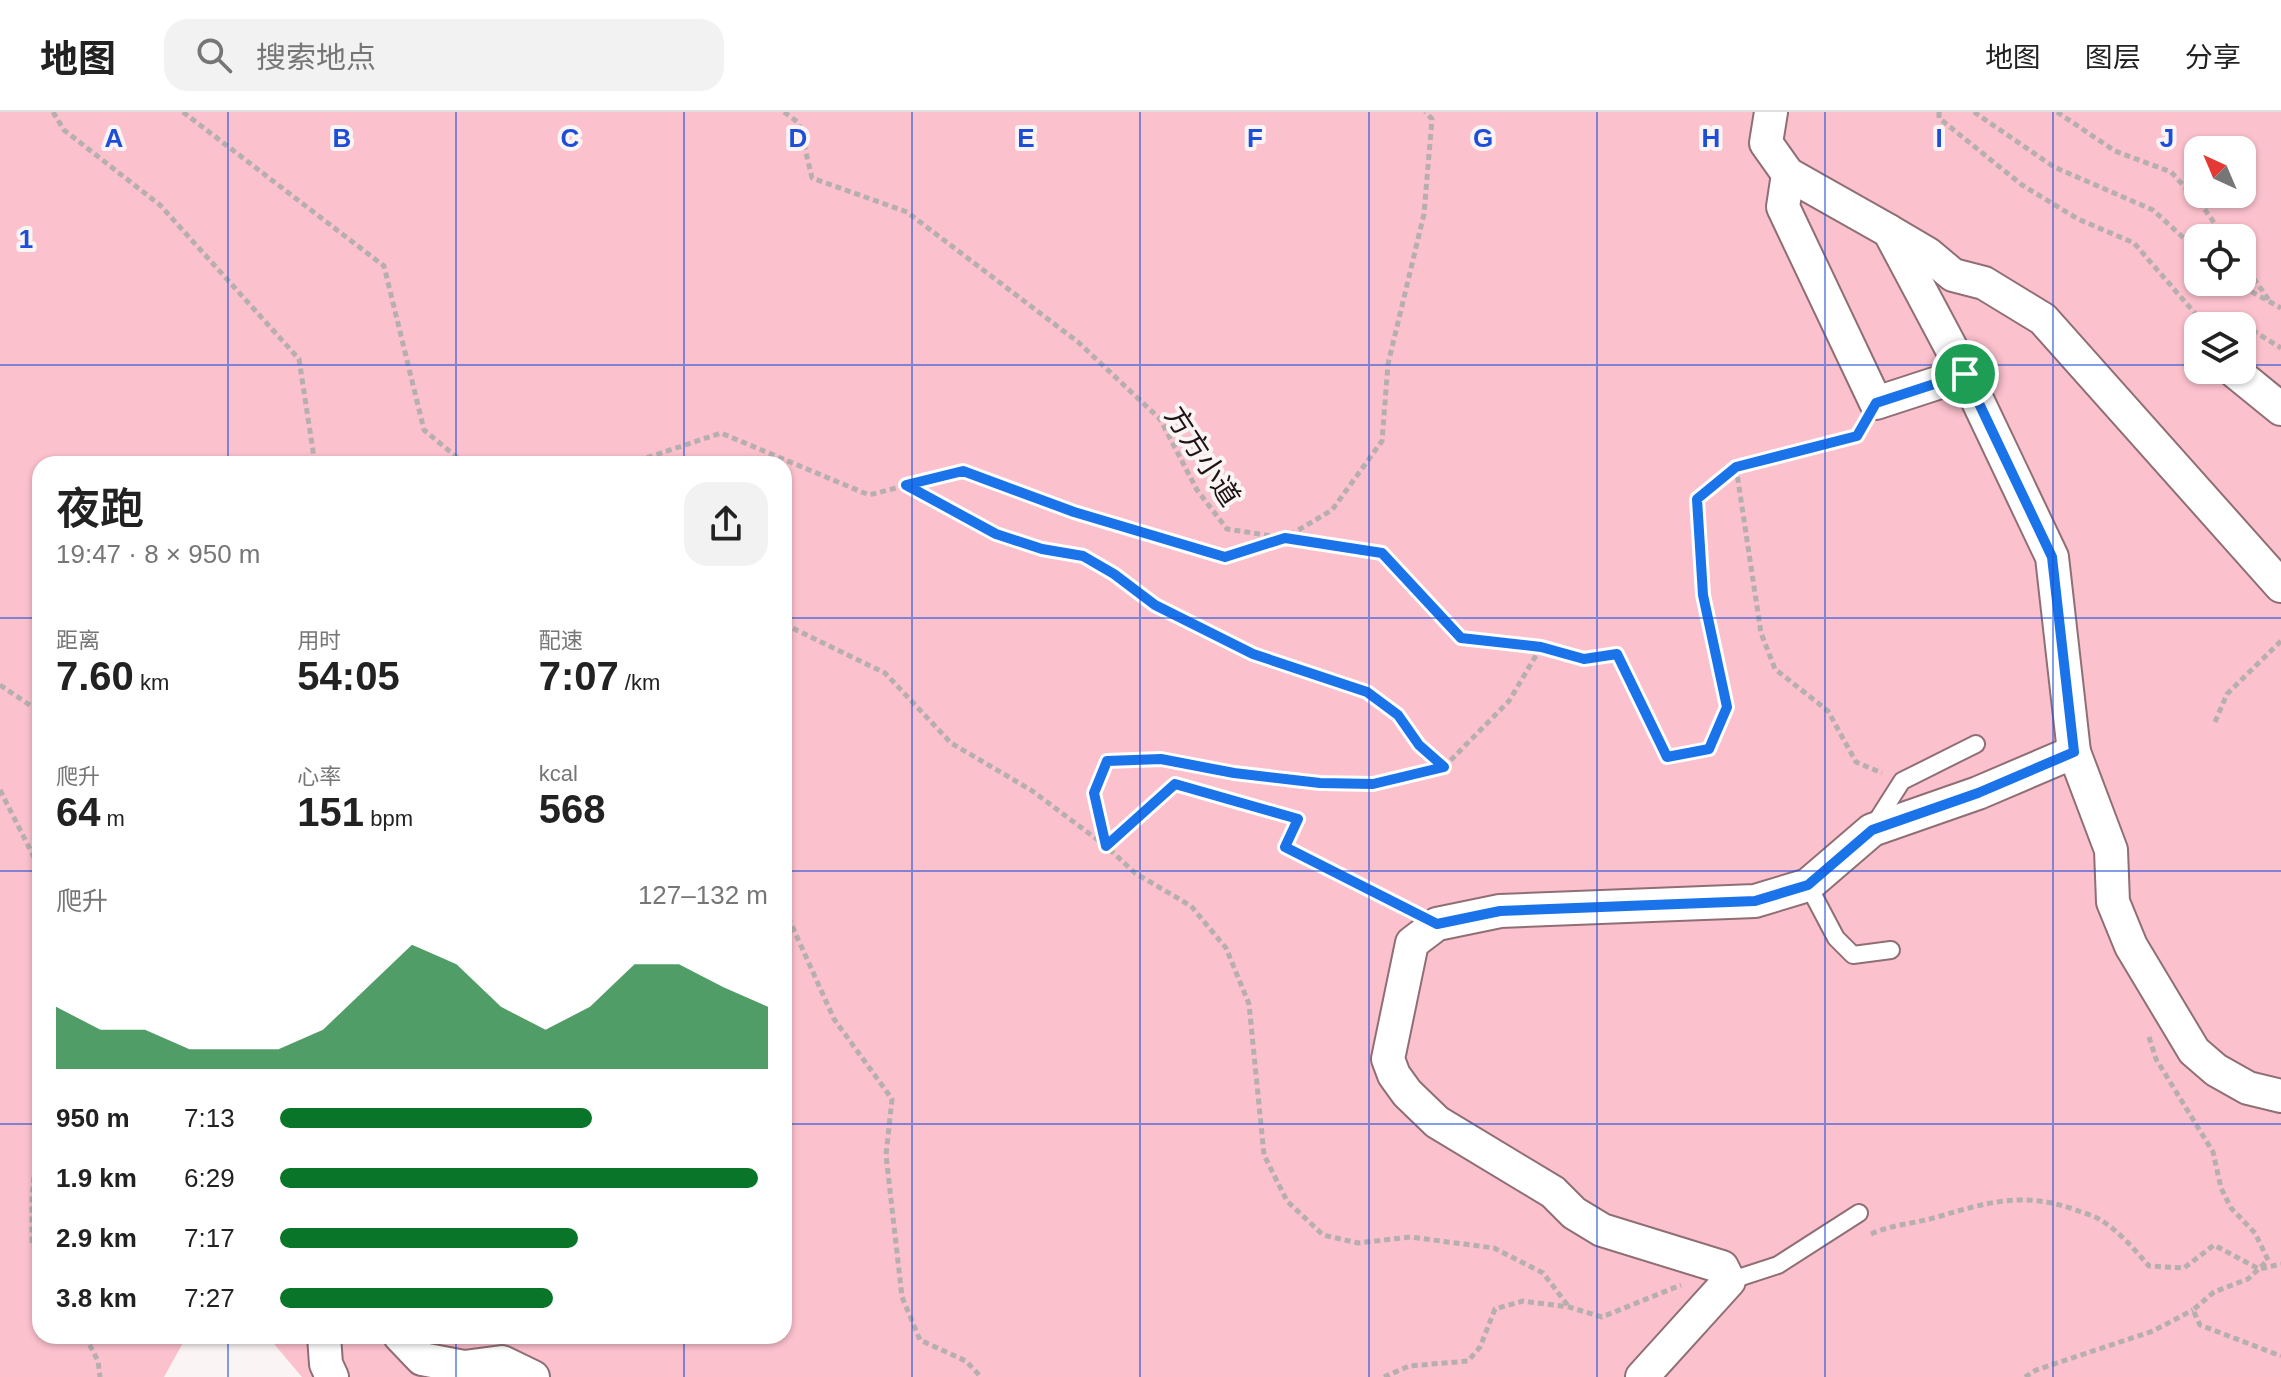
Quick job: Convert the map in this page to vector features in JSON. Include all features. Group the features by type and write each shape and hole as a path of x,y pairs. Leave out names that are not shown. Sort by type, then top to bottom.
{"street":[{"path":"1744,112 1768,128 1788,174 1783,207 1876,403 1965,374"},
{"path":"1788,174 1928,254 1953,275 1984,283 2043,319 2281,586"},
{"path":"1889,231 1965,374 2052,557 2074,752 2111,850 2113,902 2131,946 2194,1051 2216,1070 2248,1088 2281,1096"},
{"path":"2250,384 2281,409"},
{"path":"1642,1377 1726,1274 1602,1230 1574,1213 1553,1192 1437,1122 1407,1093 1394,1075 1388,1059 1412,943 1437,924 1500,911 1755,901 1808,885 1872,830 1978,793 2074,752"},
{"path":"325,1344 326,1364 332,1377"},
{"path":"408,1344 422,1359 464,1367 502,1362 533,1377"}],"lane":[{"path":"1872,830 1902,781 1976,744"},
{"path":"1808,885 1836,938 1853,955 1891,950"},
{"path":"1726,1274 1778,1265 1859,1213"}],"path":[{"path":"53,112 64,130 160,205 299,359 314,456"},
{"path":"183,112 384,266 424,430 455,456"},
{"name":"方方小道","path":"784,112 799,123 812,178 907,212 1078,342 1160,419 1197,490 1227,529 1382,553 1461,638 1541,647 1584,659 1617,654 1667,757 1709,749 1727,707 1703,595 1697,499 1736,467 1857,436 1876,403"},
{"path":"792,463 869,495 963,471 1074,512 1225,557 1285,538 1332,510 1382,441 1388,364 1424,214 1432,119 1425,112"},
{"path":"1939,112 1939,118 2022,185 2078,219 2134,243 2194,312"},
{"path":"1974,112 2054,167 2153,210 2184,238"},
{"path":"2057,112 2115,151 2171,172 2215,224"},
{"path":"2256,281 2272,303"},
{"path":"2256,294 2281,308"},
{"path":"2256,333 2281,348"},
{"path":"652,456 721,433 776,456"},
{"path":"1736,467 1761,633 1775,669 1828,711 1856,762 1902,781"},
{"path":"906,485 996,534 1042,549 1083,556 1114,574 1155,605 1253,654 1367,692 1398,715 1419,745 1444,767"},
{"path":"792,628 885,673 951,743 1031,790 1106,846 1135,873 1191,906 1226,948 1249,1004 1264,1155 1287,1201 1323,1235 1358,1243 1410,1237 1494,1248 1543,1273 1569,1307"},
{"path":"2215,722 2227,694 2281,641"},
{"path":"1106,846 1094,793 1107,761 1161,759 1234,773 1346,784 1373,784 1444,767 1509,701 1541,647"},
{"path":"0,685 32,707"},
{"path":"1106,846 1175,784 1298,819 1285,847 1437,924"},
{"path":"0,790 32,853"},
{"path":"792,926 834,1019 892,1099 886,1155 900,1281 902,1297 920,1340 966,1361 981,1377"},
{"path":"2025,1377 2036,1370 2153,1331 2193,1310 2214,1292 2248,1279 2268,1260 2255,1233 2231,1208 2221,1188 2213,1152 2156,1059 2145,1024"},
{"path":"1831,1232 1861,1239 1891,1225 1928,1220 1973,1207 2020,1198 2049,1200 2098,1219 2126,1241 2149,1266 2184,1268 2214,1245 2259,1269 2281,1264"},
{"path":"1384,1377 1409,1366 1468,1361 1480,1347 1495,1309 1523,1301 1569,1307 1602,1317 1726,1274"},
{"path":"2193,1310 2200,1325 2281,1356"},
{"path":"89,1344 98,1361 100,1377"}],"shaded area":[{"path":"0,112 2281,112 2281,1377 302,1377 274,1344 792,1344 792,456 32,456 32,1344 182,1344 164,1377 0,1377"}],"route":[{"path":"1965,374 2052,557 2074,752 1978,793 1872,830 1808,885 1755,901 1500,911 1437,924 1285,847 1298,819 1175,784 1106,846 1094,793 1107,761 1161,759 1234,773 1320,783 1373,784 1444,767 1419,745 1398,715 1367,692 1253,654 1155,605 1114,574 1083,556 1042,549 996,534 906,485 963,471 1074,512 1225,557 1285,538 1382,553 1461,638 1541,647 1584,659 1617,654 1667,757 1709,749 1727,707 1703,595 1697,499 1736,467 1857,436 1876,403 1965,374"}]}
